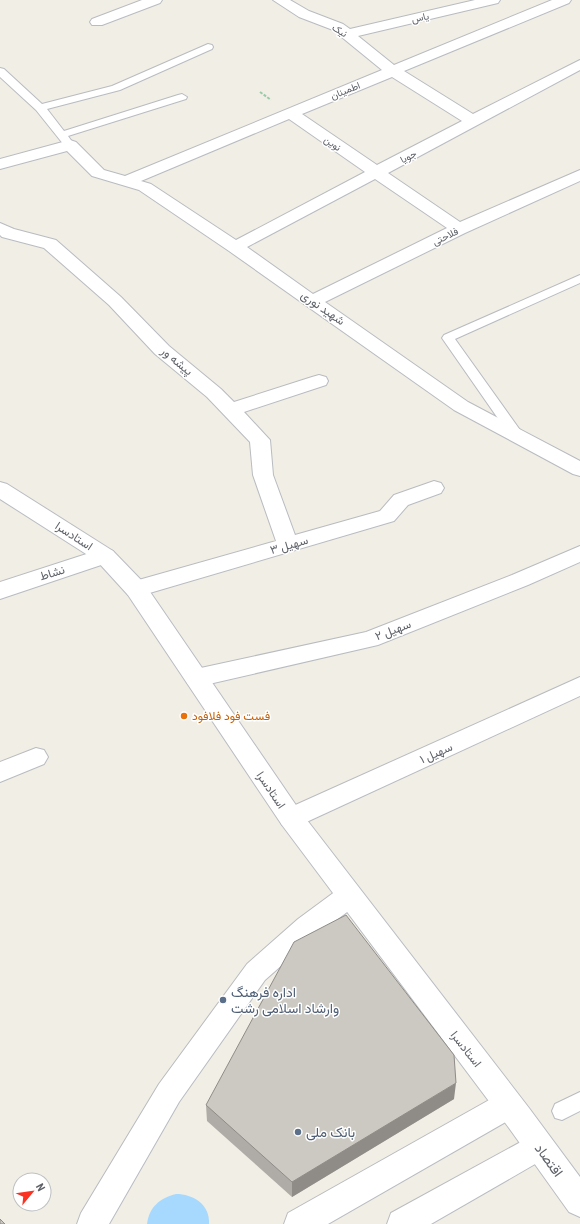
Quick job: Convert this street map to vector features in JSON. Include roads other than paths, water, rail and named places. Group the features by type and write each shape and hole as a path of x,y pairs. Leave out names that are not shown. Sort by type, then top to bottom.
{"street":[{"path":"97,22 155,0"},
{"name":"نیک","path":"280,0 304,14 338,27 393,71 473,121"},
{"name":"یاس","path":"347,34 493,0"},
{"name":"اطمینان","path":"126,181 564,0"},
{"name":"جویا","path":"235,247 580,64"},
{"name":"نوین","path":"290,113 458,229"},
{"path":"0,164 66,140"},
{"name":"شهید نوری","path":"66,140 98,173 146,187 235,247 461,406 580,469"},
{"name":"فلاحتی","path":"313,302 458,229 580,175"},
{"name":"پیشه ور","path":"1,230 50,244 115,301 162,350 214,393 260,440 263,475 288,546"},
{"path":"231,410 319,381"},
{"name":"سهیل ۳","path":"136,589 387,516 401,500 434,488"},
{"name":"استادسرا","path":"0,489 105,556 136,589 291,818 348,896 514,1111"},
{"name":"سهیل ۲","path":"196,678 370,639 520,580 580,553"},
{"name":"نشاط","path":"0,591 105,556"},
{"name":"سهیل ۱","path":"291,818 580,686"},
{"path":"0,772 36,757"},
{"path":"92,1224 169,1093 256,972 307,927 348,896"},
{"path":"299,1224 514,1111"},
{"name":"اقتصاد","path":"514,1111 580,1202"},
{"path":"402,1224 539,1146"}],"lane":[{"path":"40,108 116,88 208,47"},
{"path":"0,71 40,108 66,140 182,97"},
{"path":"518,437 448,338 580,279"},
{"path":"562,1111 580,1101"}],"water":[{"path":"176,1194 182,1194 194,1198 199,1202 207,1211 209,1224 147,1224 150,1213 156,1204 165,1198"}],"place":[{"name":"فست فود فلافود","path":"184,716"},
{"name":"اداره فرهنگ وارشاد اسلامی رشت","path":"223,1000"},
{"name":"بانک ملی","path":"298,1132"}]}
